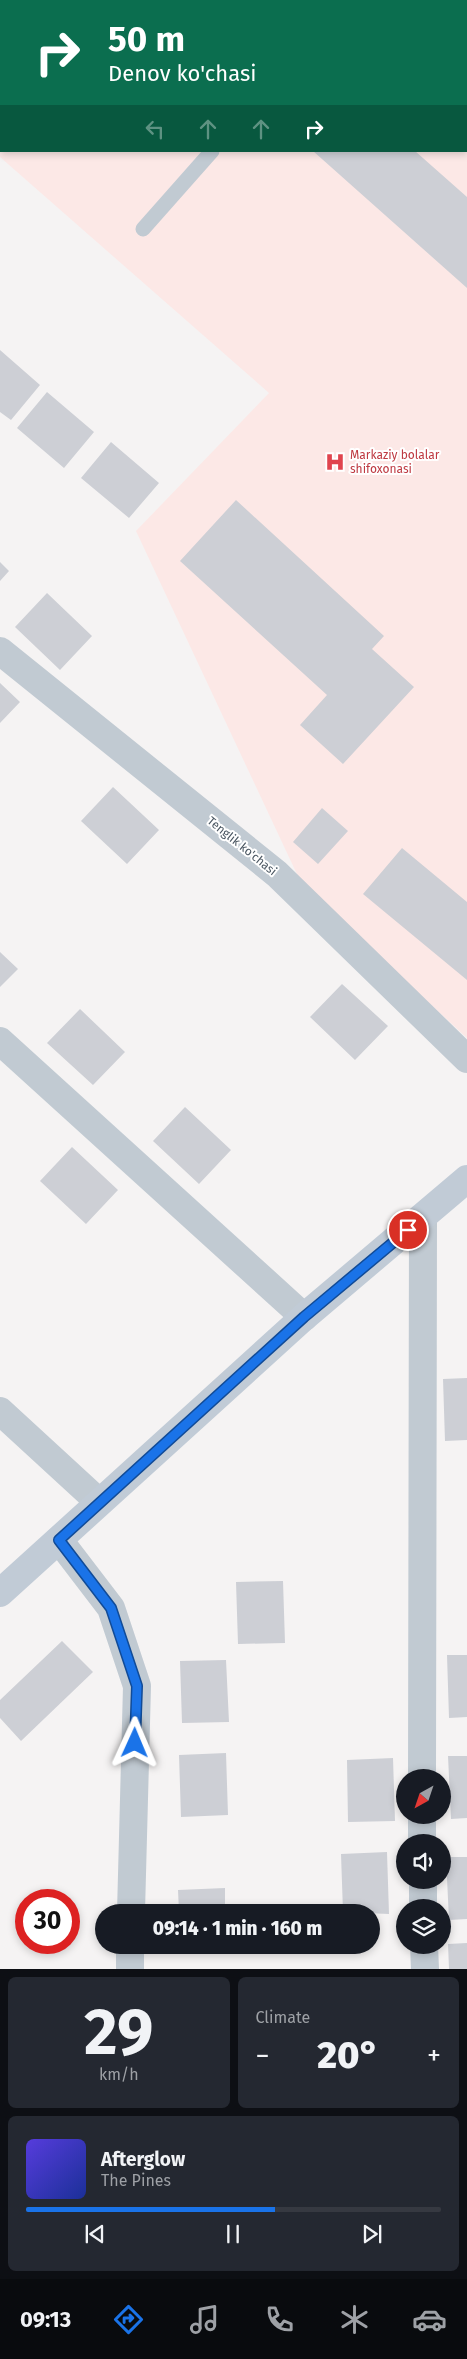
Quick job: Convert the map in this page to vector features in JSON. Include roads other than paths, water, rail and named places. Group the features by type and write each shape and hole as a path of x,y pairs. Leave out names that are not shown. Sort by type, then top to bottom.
{"street":[{"name":"Tenglik ko'chasi","path":"0,651 277,874 467,1060"},
{"path":"0,1041 304,1317"},
{"path":"0,1594 304,1317 467,1179"},
{"path":"422,1769 423,1218"},
{"path":"0,1411 99,1502"},
{"path":"59,1540 111,1608 137,1686 131,1904"},
{"path":"130,1954 130,1969"},
{"path":"424,1954 424,1969"}],"lane":[{"path":"143,230 211,152"}],"place":[{"name":"Markaziy bolalar shifoxonasi","path":"335,462"}]}
